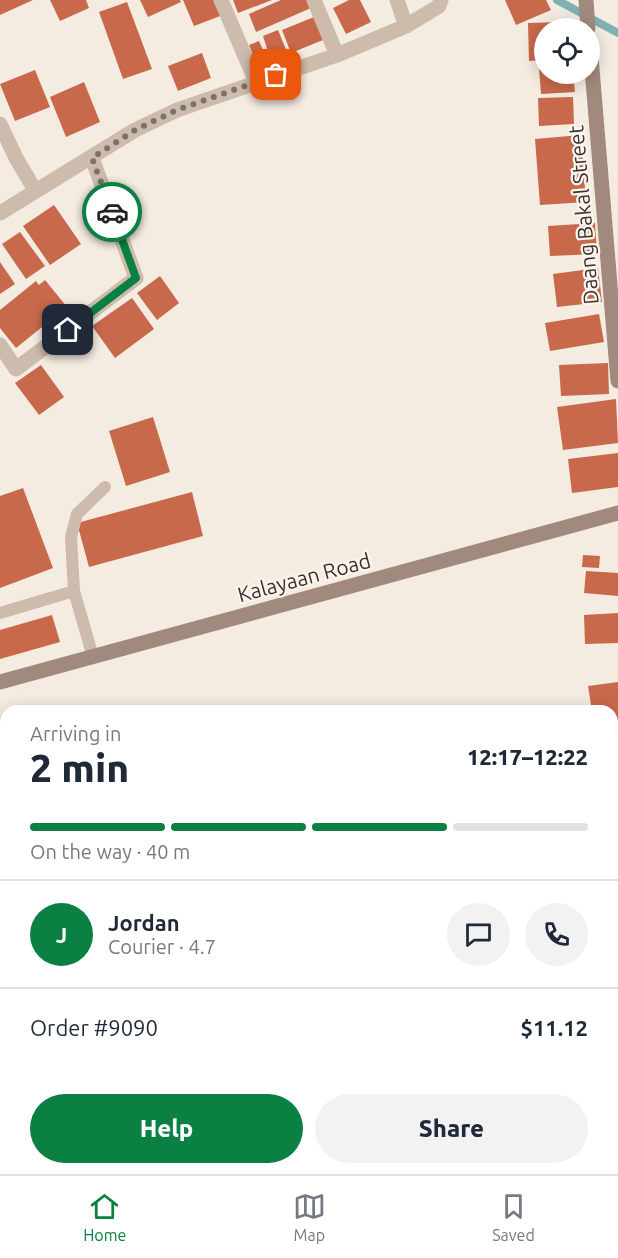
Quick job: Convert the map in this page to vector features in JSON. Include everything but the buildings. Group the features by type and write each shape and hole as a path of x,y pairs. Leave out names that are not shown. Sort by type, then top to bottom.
{"street":[{"path":"221,0 256,82"},
{"path":"314,0 337,55"},
{"path":"397,0 406,26"},
{"path":"0,213 135,130 177,110 337,55 406,26 439,6 441,0"},
{"path":"586,0 587,18"},
{"name":"Daang Bakal Street","path":"593,84 618,381"},
{"path":"0,124 16,159 35,190"},
{"path":"0,345 16,369 136,278 92,158"},
{"name":"Kalayaan Road","path":"0,682 618,513"}],"lane":[{"path":"93,657 74,591 71,537 77,514 105,487"},
{"path":"0,613 74,591"}],"waterway":[{"path":"557,0 618,33"}],"way so far":[{"path":"112,212 92,158 135,130 177,110 276,75"}],"route":[{"path":"68,330 136,278 112,212"}]}
